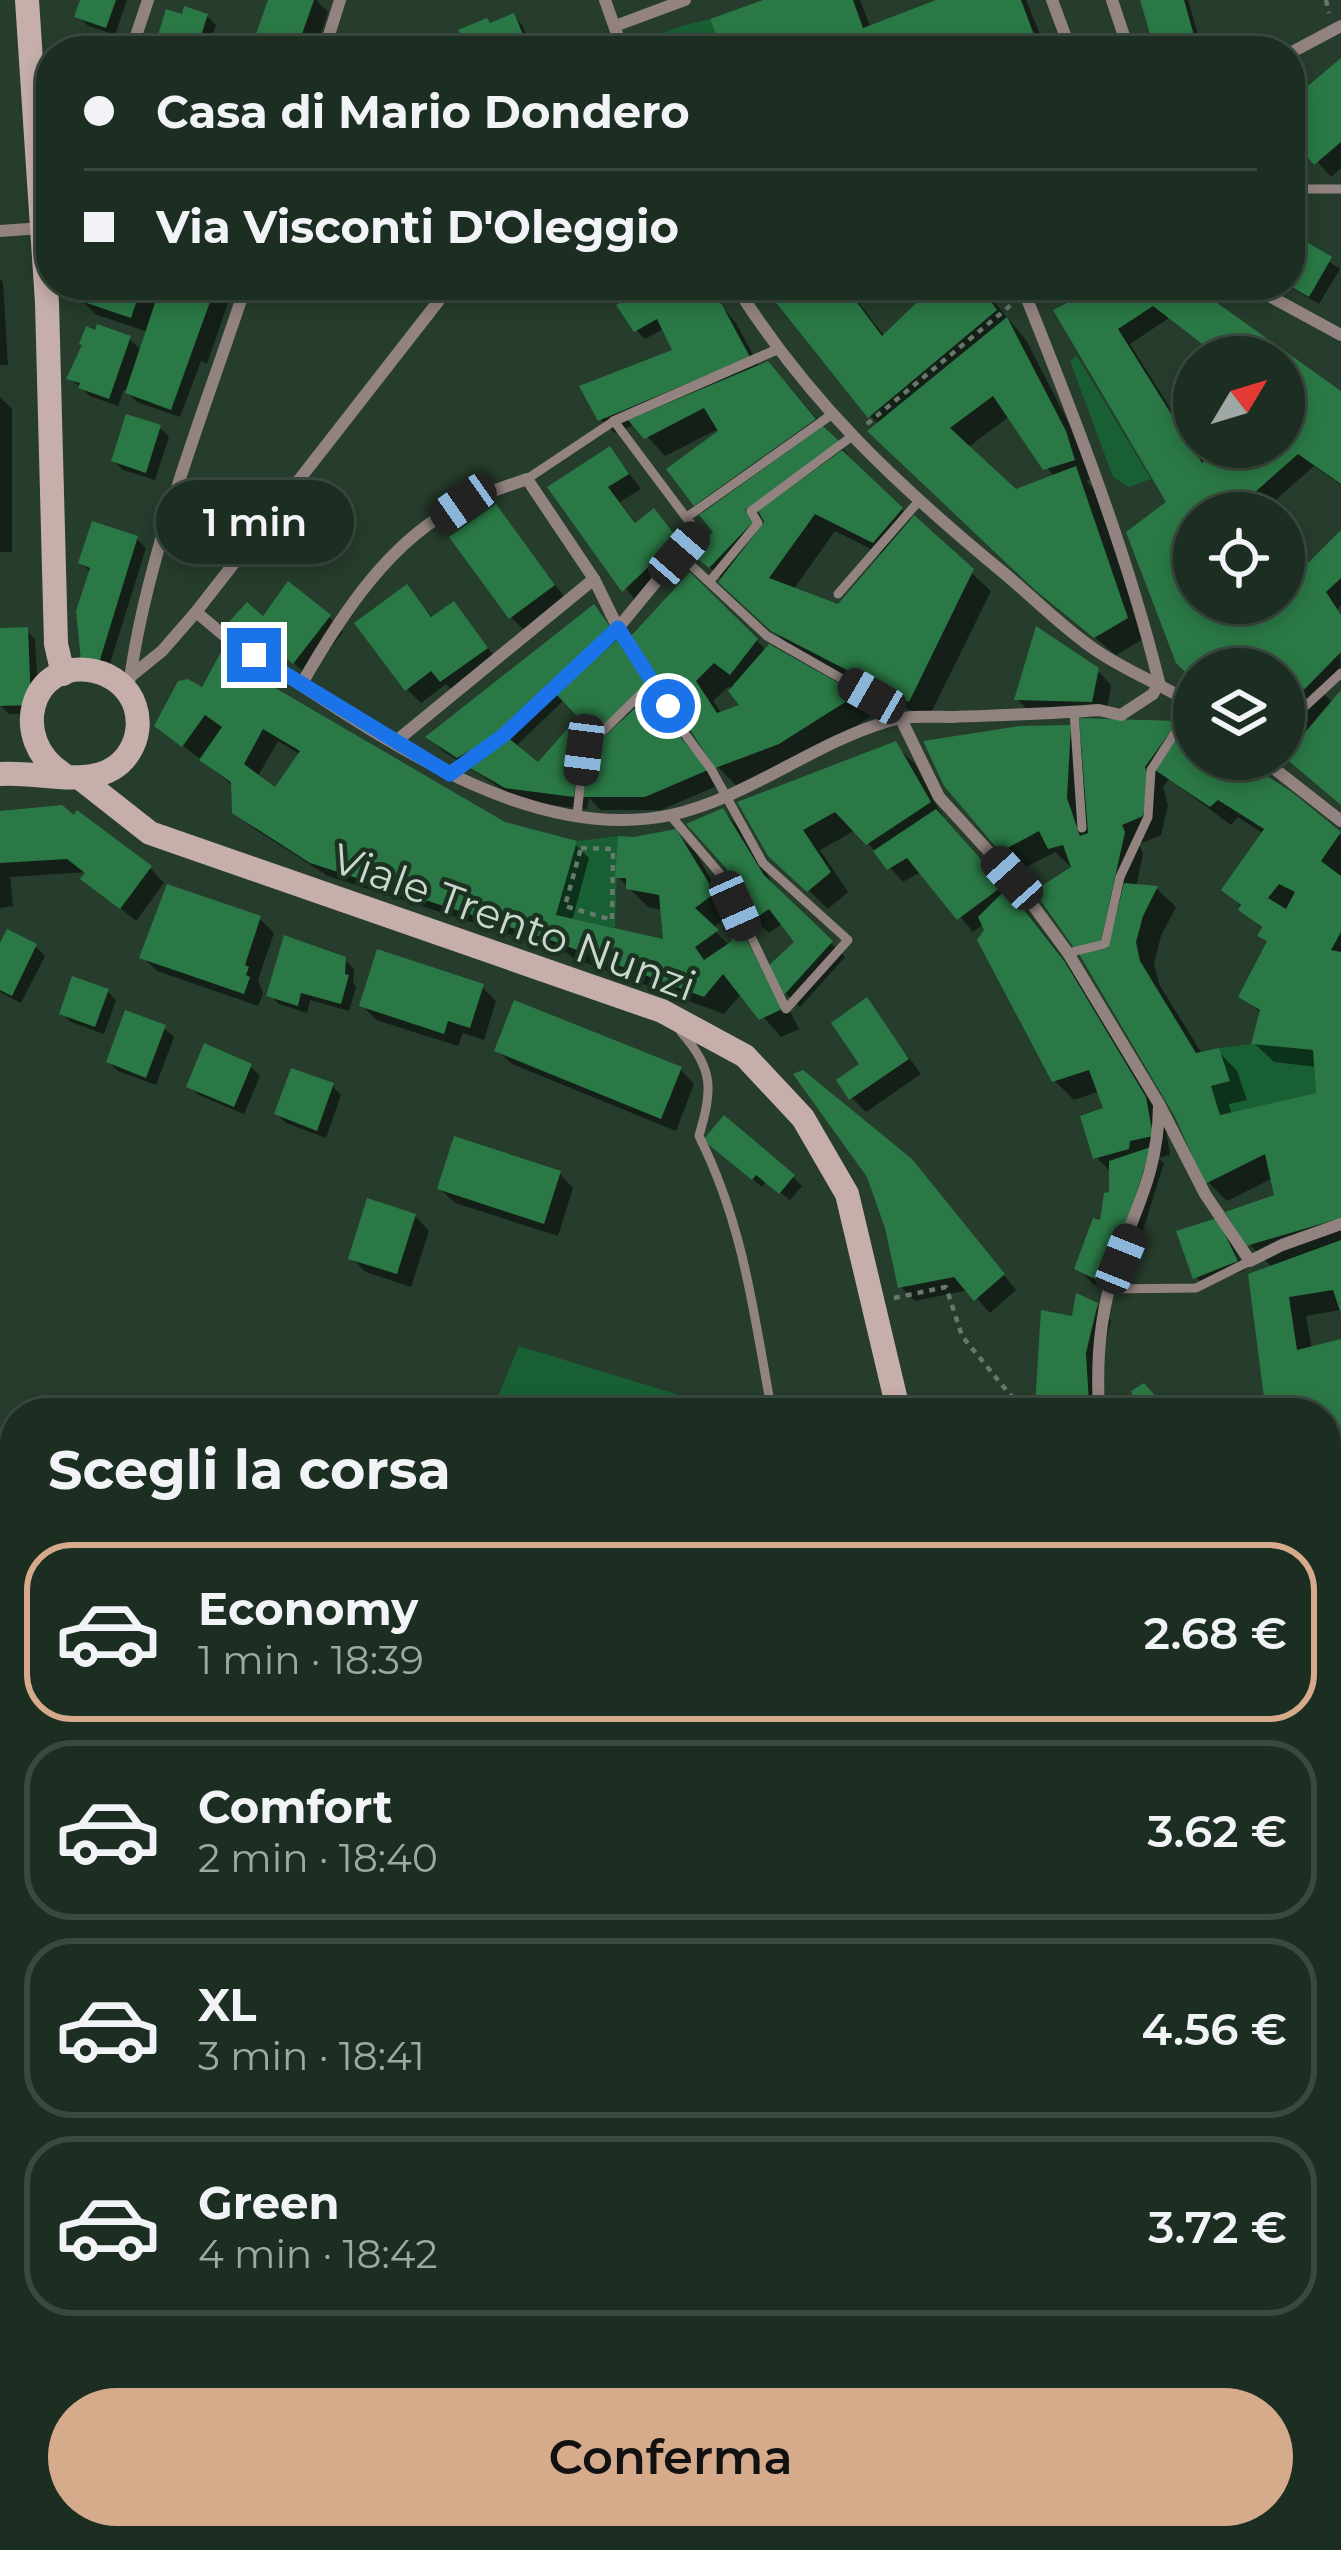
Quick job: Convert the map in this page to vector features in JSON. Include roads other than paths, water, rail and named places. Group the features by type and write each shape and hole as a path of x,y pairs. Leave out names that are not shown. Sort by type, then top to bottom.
{"main road":[{"path":"27,0 36,137"},
{"path":"50,300 56,644 63,674"},
{"path":"2,774 98,777 114,770 135,742 136,707 129,684 80,670 47,683 36,698 30,716 37,752 72,776"},
{"path":"2,774 31,734"},
{"path":"114,770 150,833"},
{"name":"Viale Trento Nunzi","path":"72,776 150,833 662,1011 746,1057 803,1118 847,1194 896,1398"}],"street":[{"path":"136,36 148,0"},
{"path":"329,36 340,0"},
{"path":"605,0 618,36"},
{"path":"615,26 685,0"},
{"path":"1052,0 1065,36"},
{"path":"1112,0 1125,36"},
{"path":"1305,45 1341,26"},
{"path":"0,231 36,228"},
{"path":"129,684 134,641 241,300"},
{"path":"129,684 196,612 439,300"},
{"path":"744,300 776,350 831,415 918,502 1098,652 1173,692"},
{"path":"254,655 450,774 552,812 608,818 670,815 896,719 1099,710 1121,715 1153,694 1159,682 1142,614 1086,448 1027,300"},
{"path":"1277,300 1341,335"},
{"path":"614,421 776,350"},
{"path":"302,685 339,618 404,545 463,503 527,478 594,579 618,628 697,532"},
{"path":"395,742 594,579"},
{"path":"196,612 226,637"},
{"path":"896,719 939,797 1012,878 1068,953 1159,1104 1205,1194 1250,1261 1282,1244 1341,1224"},
{"path":"1289,780 1341,821"},
{"path":"1099,1398 1097,1355 1109,1289 1155,1163 1159,1104"}],"lane":[{"path":"1305,189 1341,189"},
{"path":"686,517 831,415"},
{"path":"527,478 614,421 697,532"},
{"path":"710,581 758,523 751,511 851,437"},
{"path":"838,594 918,502"},
{"path":"679,554 767,636 872,696 896,719"},
{"path":"450,774 504,735 618,628 726,795 763,863 848,940 786,1010 721,875 670,815"},
{"path":"1305,706 1341,673"},
{"path":"577,815 584,750 653,682"},
{"path":"1074,712 1082,828"},
{"path":"1068,953 1105,944 1120,877 1148,817 1151,770 1173,736"},
{"path":"662,1011 693,1046 712,1091 699,1136 724,1185 743,1252 769,1398"},
{"path":"1109,1289 1196,1288 1250,1261"}],"tunnel":[{"path":"226,637 255,655"}]}
